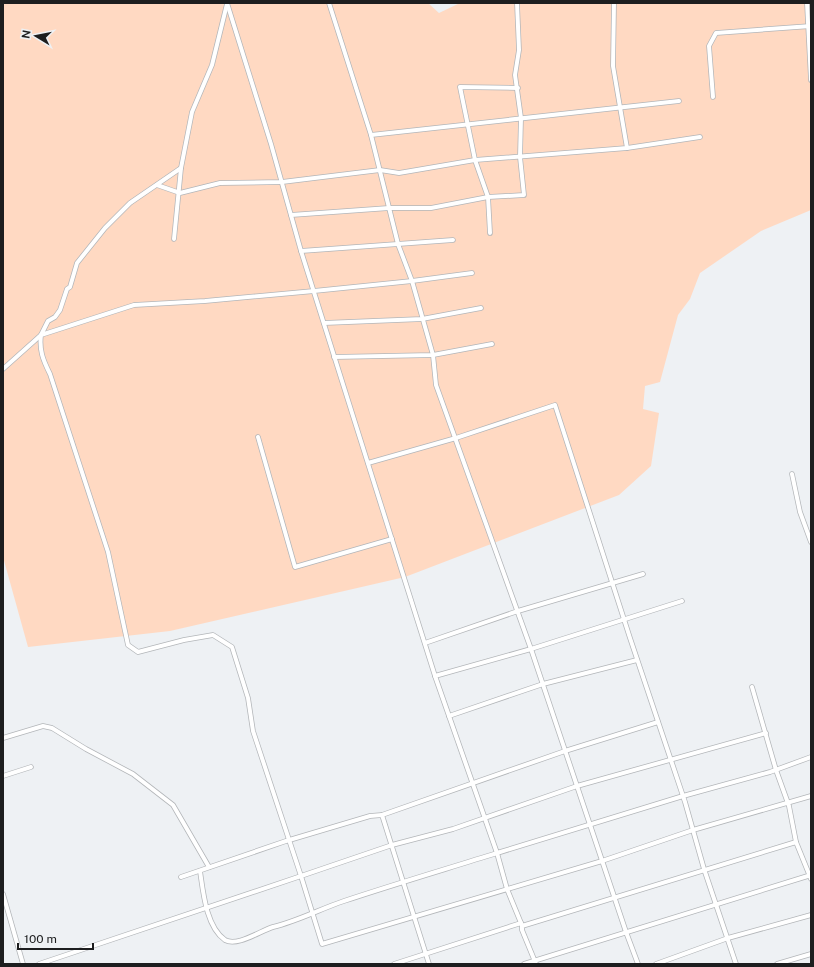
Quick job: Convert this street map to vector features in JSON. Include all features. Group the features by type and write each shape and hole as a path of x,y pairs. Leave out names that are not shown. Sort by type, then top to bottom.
{"street":[{"path":"328,3 371,135 398,244 412,282 433,356 436,384 518,611 638,964"},
{"path":"291,215 389,208 431,208 488,197 524,195 520,157 521,118 518,88 514,75 519,50 517,3"},
{"path":"614,3 613,66 627,148"},
{"path":"807,3 810,26 811,80"},
{"path":"174,239 180,193 181,168 192,112 212,65 227,4"},
{"path":"227,4 244,55 301,251 435,676 485,817 507,889 536,962"},
{"path":"713,96 709,46 716,33 810,26"},
{"path":"490,233 488,197 475,160 460,87 518,88"},
{"path":"371,135 468,126 521,118 620,109 679,101"},
{"path":"157,185 180,193 220,183 282,182 380,170 399,173 475,160 627,148 700,137"},
{"path":"181,168 130,203 105,228 77,263 70,288 67,289 60,310 55,317 48,321 41,335 39,347 43,361 50,374 108,552 128,645 138,652 184,640 213,635 232,647 248,698 253,732 290,840 322,944 602,861 693,830 811,796"},
{"path":"301,251 454,240"},
{"path":"3,369 41,335 134,306 412,282 472,273"},
{"path":"324,323 422,319 481,308"},
{"path":"334,357 433,356 492,344"},
{"path":"368,463 456,438 555,405 637,660 683,796 704,869 736,964"},
{"path":"258,437 295,567 392,539"},
{"path":"792,474 800,512 811,542"},
{"path":"425,643 518,611 643,574"},
{"path":"435,676 531,649 682,601"},
{"path":"449,716 543,684 637,660"},
{"path":"524,964 536,962 626,932 811,877 796,842 788,802 776,770 752,687"},
{"path":"181,877 290,840 370,816 382,814 565,751 658,722"},
{"path":"3,738 43,726 52,728 86,749 133,774 173,805 209,867"},
{"path":"39,964 392,845 453,829 577,786 766,733"},
{"path":"200,871 205,909 224,939 230,942 240,942 264,930 403,881 683,796 776,770 811,757"},
{"path":"3,776 31,767"},
{"path":"382,814 429,964"},
{"path":"394,964 521,924 615,898 704,869 796,842"},
{"path":"3,896 23,964"},
{"path":"656,964 728,938 811,915"},
{"path":"777,964 811,954"}],"shaded area":[{"path":"3,3 428,3 439,13 460,3 811,3 811,210 761,231 700,273 690,299 678,315 660,382 645,386 643,409 659,413 651,466 619,495 405,577 170,631 28,647 3,557"}]}
